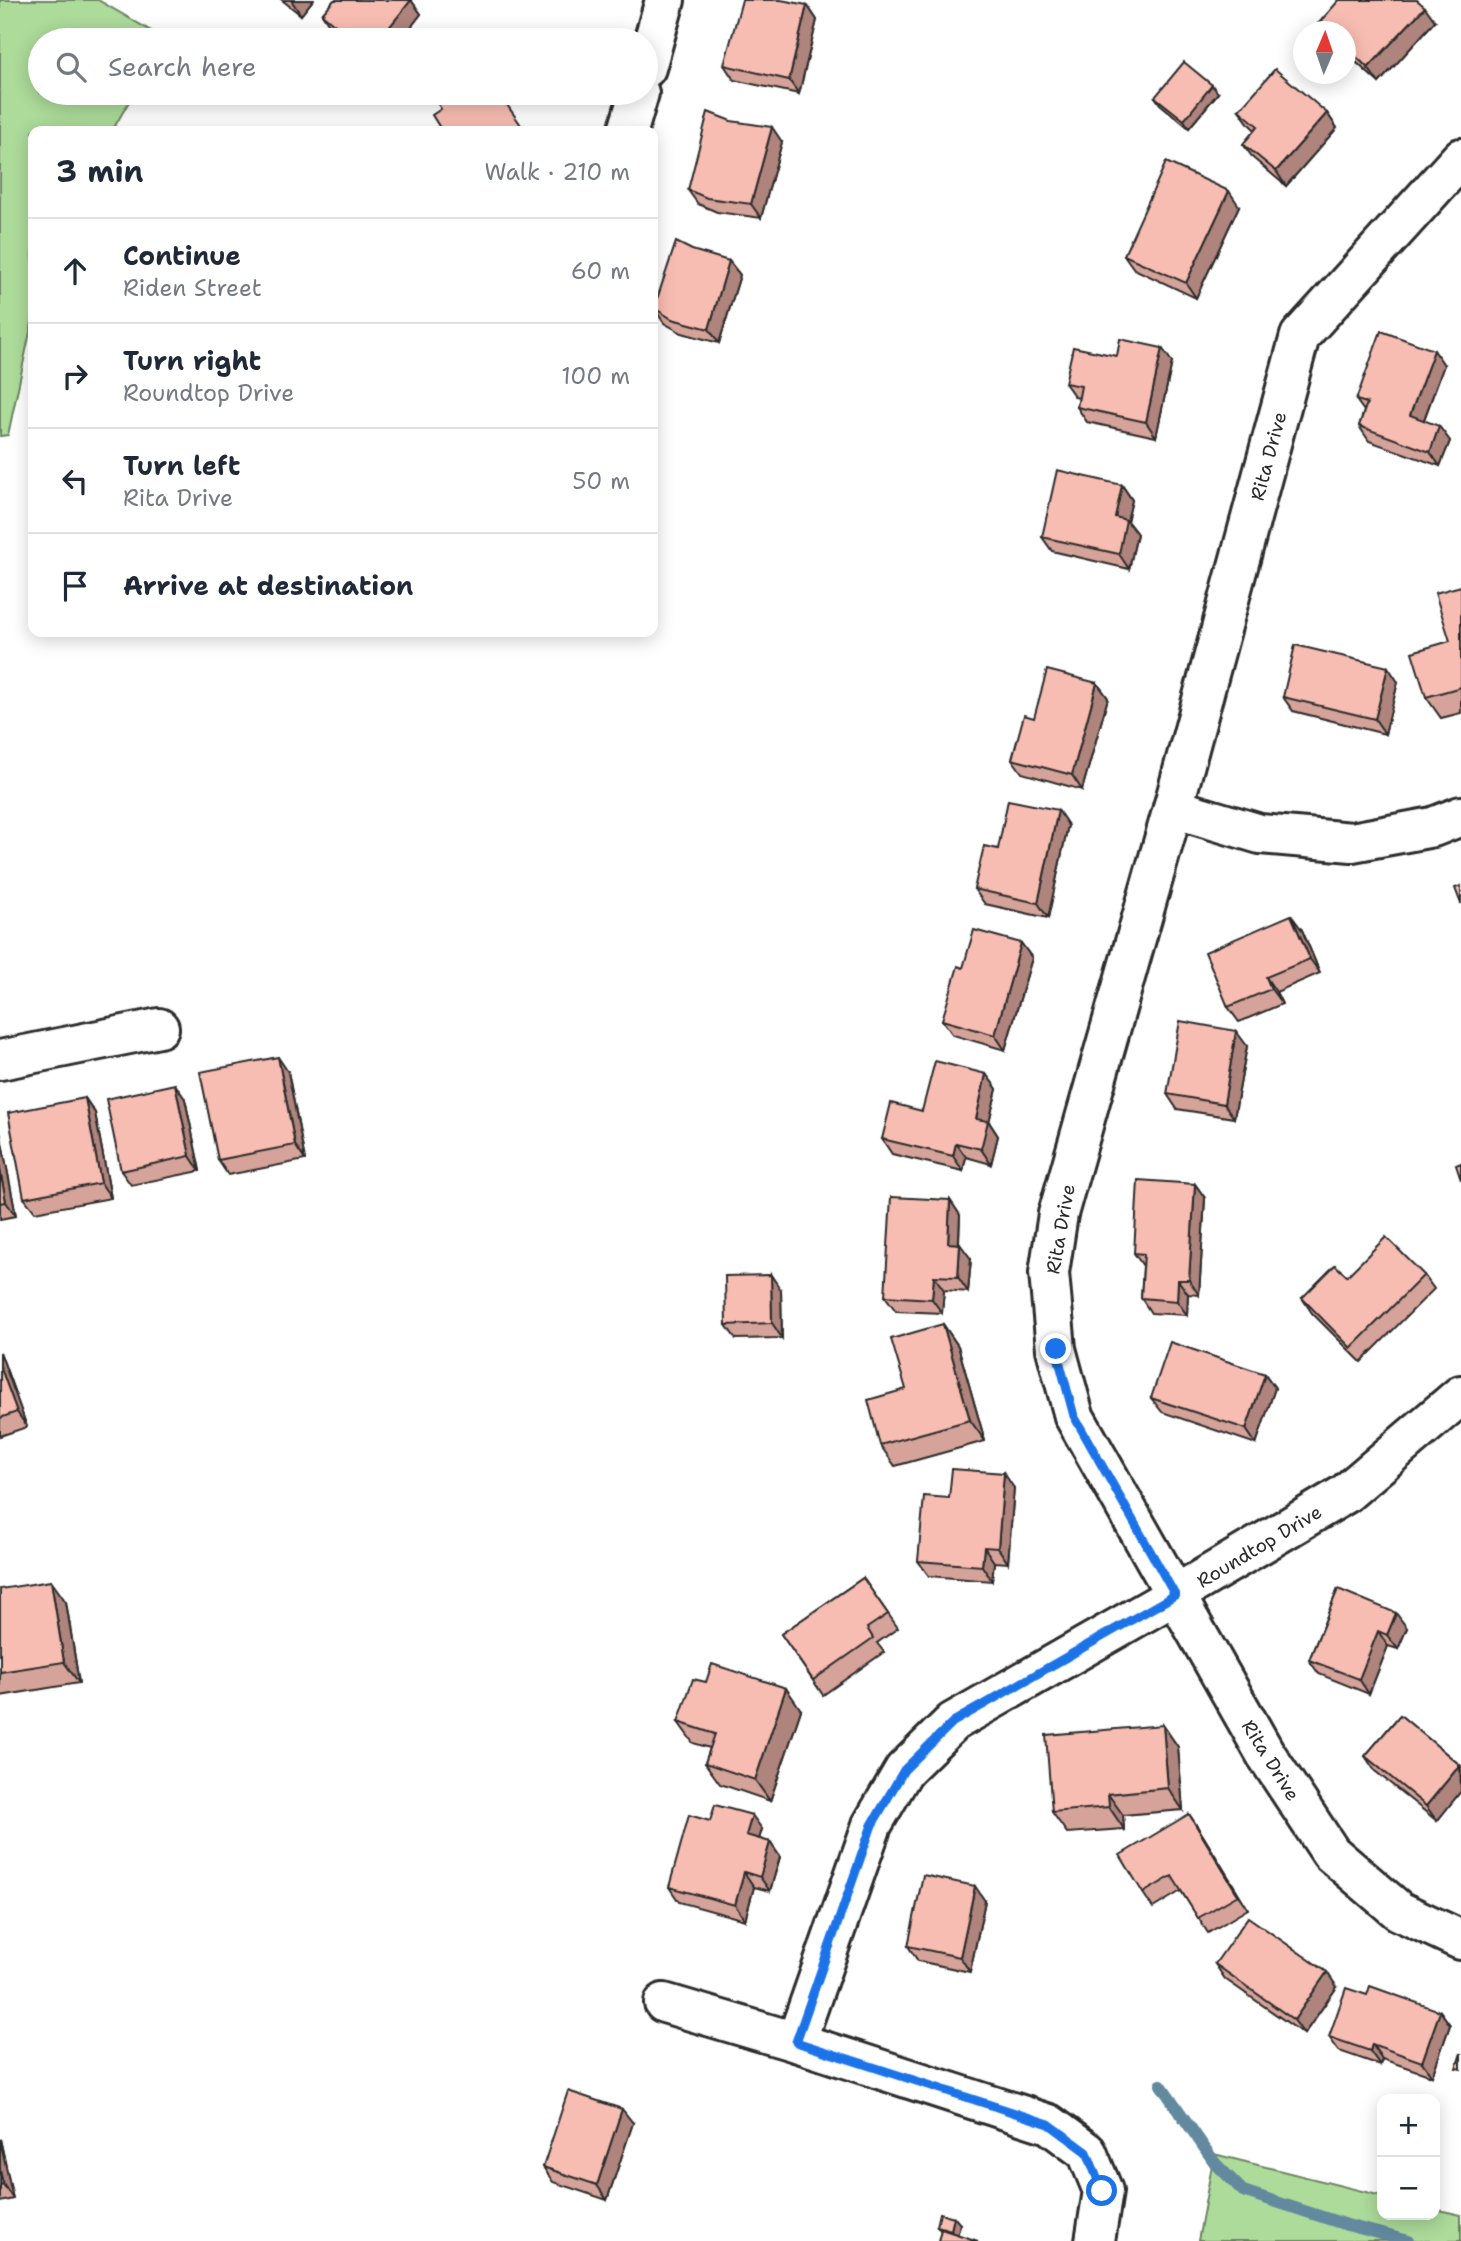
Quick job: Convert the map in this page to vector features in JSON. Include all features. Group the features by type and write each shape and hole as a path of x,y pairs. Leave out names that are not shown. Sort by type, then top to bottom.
{"street":[{"path":"652,28 656,2"},
{"path":"629,126 636,105"},
{"name":"Rita Drive","path":"1461,158 1300,336 1174,808 1058,1214 1049,1273 1056,1349 1074,1416 1265,1753 1331,1853 1399,1910 1461,1940"},
{"path":"1174,808 1260,834 1352,842 1433,827 1461,816"},
{"path":"0,1060 159,1028"},
{"name":"Roundtop Drive","path":"796,2042 872,1825 904,1770 953,1722 1345,1494 1461,1395"},
{"path":"664,2003 796,2042 1049,2124 1087,2152 1102,2191 1096,2241"}],"green space":[{"path":"0,0 98,0 146,28 28,28 28,105 127,105 115,126 28,126 28,341 8,435 0,436"},
{"path":"1214,2154 1377,2195 1377,2220 1440,2220 1440,2210 1461,2215 1461,2241 1198,2241"}],"building":[{"path":"334,0 411,0 389,28 339,28 322,14"},
{"path":"742,0 781,0 807,5 789,80 724,65"},
{"path":"1339,0 1417,0 1425,7 1368,68 1356,57 1356,21 1321,21"},
{"path":"1184,62 1212,85 1184,120 1155,97"},
{"path":"1275,69 1327,113 1276,171 1243,144 1258,126 1239,110"},
{"path":"438,105 507,105 522,126 439,126 432,115 441,109"},
{"path":"708,112 731,121 772,127 751,204 707,198 688,190"},
{"path":"1166,162 1229,191 1186,283 1124,255"},
{"path":"676,242 692,250 729,261 709,329 672,319 658,310 658,296"},
{"path":"1381,331 1434,350 1410,415 1439,426 1430,452 1359,426 1367,403 1356,400"},
{"path":"1120,339 1162,348 1146,422 1077,407 1081,386 1065,383 1073,347 1117,356"},
{"path":"1057,470 1122,485 1115,517 1126,520 1119,554 1042,537"},
{"path":"1461,586 1461,687 1426,697 1412,652 1450,641 1435,593"},
{"path":"1295,645 1388,667 1375,719 1283,697"},
{"path":"1047,670 1097,683 1072,775 1012,759 1024,715 1034,718"},
{"path":"1008,800 1058,810 1038,903 974,889 984,846 998,849"},
{"path":"1461,886 1461,904 1455,888"},
{"path":"1291,915 1310,959 1266,977 1271,989 1228,1007 1205,952"},
{"path":"974,930 1021,943 995,1035 942,1020 958,966 963,968"},
{"path":"1180,1021 1236,1031 1224,1104 1167,1094"},
{"path":"278,1057 295,1145 218,1160 200,1072"},
{"path":"935,1061 986,1074 976,1119 988,1121 981,1149 956,1143 953,1156 882,1139 891,1103 922,1111"},
{"path":"175,1084 190,1156 121,1171 106,1099"},
{"path":"85,1098 101,1183 24,1198 8,1113"},
{"path":"1461,1163 1461,1180 1456,1165"},
{"path":"0,1170 6,1202 0,1203"},
{"path":"1138,1180 1195,1184 1189,1280 1178,1280 1177,1301 1141,1298 1144,1254 1134,1253"},
{"path":"891,1197 950,1200 948,1243 960,1244 958,1277 934,1276 932,1299 885,1296"},
{"path":"1386,1237 1424,1275 1351,1348 1302,1298 1335,1265 1347,1276"},
{"path":"771,1275 772,1323 726,1325 725,1276"},
{"path":"943,1324 970,1420 880,1445 868,1400 906,1389 891,1339"},
{"path":"1170,1342 1265,1374 1246,1429 1151,1398"},
{"path":"0,1366 17,1412 0,1418"},
{"path":"952,1469 1004,1473 998,1548 984,1547 982,1566 918,1561 924,1496 949,1498"},
{"path":"863,1578 888,1614 867,1628 873,1638 813,1680 781,1634"},
{"path":"51,1581 64,1662 0,1672 0,1589"},
{"path":"1338,1589 1396,1613 1387,1635 1378,1631 1359,1679 1309,1660"},
{"path":"712,1664 786,1688 755,1780 705,1763 715,1734 678,1722 693,1679 706,1682"},
{"path":"1400,1715 1460,1765 1426,1806 1365,1756"},
{"path":"1163,1725 1168,1788 1108,1794 1109,1807 1052,1812 1046,1735"},
{"path":"715,1805 752,1815 746,1835 770,1842 760,1877 744,1872 735,1905 669,1887 689,1815 710,1821"},
{"path":"1189,1814 1238,1895 1198,1918 1172,1876 1143,1893 1120,1855"},
{"path":"923,1875 975,1886 960,1957 908,1946"},
{"path":"1248,1917 1327,1972 1294,2020 1215,1964"},
{"path":"1370,1986 1440,2011 1422,2062 1372,2044 1370,2051 1329,2037 1346,1988 1367,1995"},
{"path":"1461,2053 1461,2069 1456,2068"},
{"path":"568,2091 622,2109 597,2185 543,2167"},
{"path":"940,2213 954,2217 951,2230 937,2226"},
{"path":"941,2229 978,2241 938,2241"}],"waterway":[{"path":"1161,2085 1215,2163 1243,2191 1347,2225 1409,2241"}],"route":[{"path":"1056,1349 1074,1416 1175,1595 953,1722 904,1770 872,1825 796,2042 1049,2124 1087,2152 1102,2191"}]}
